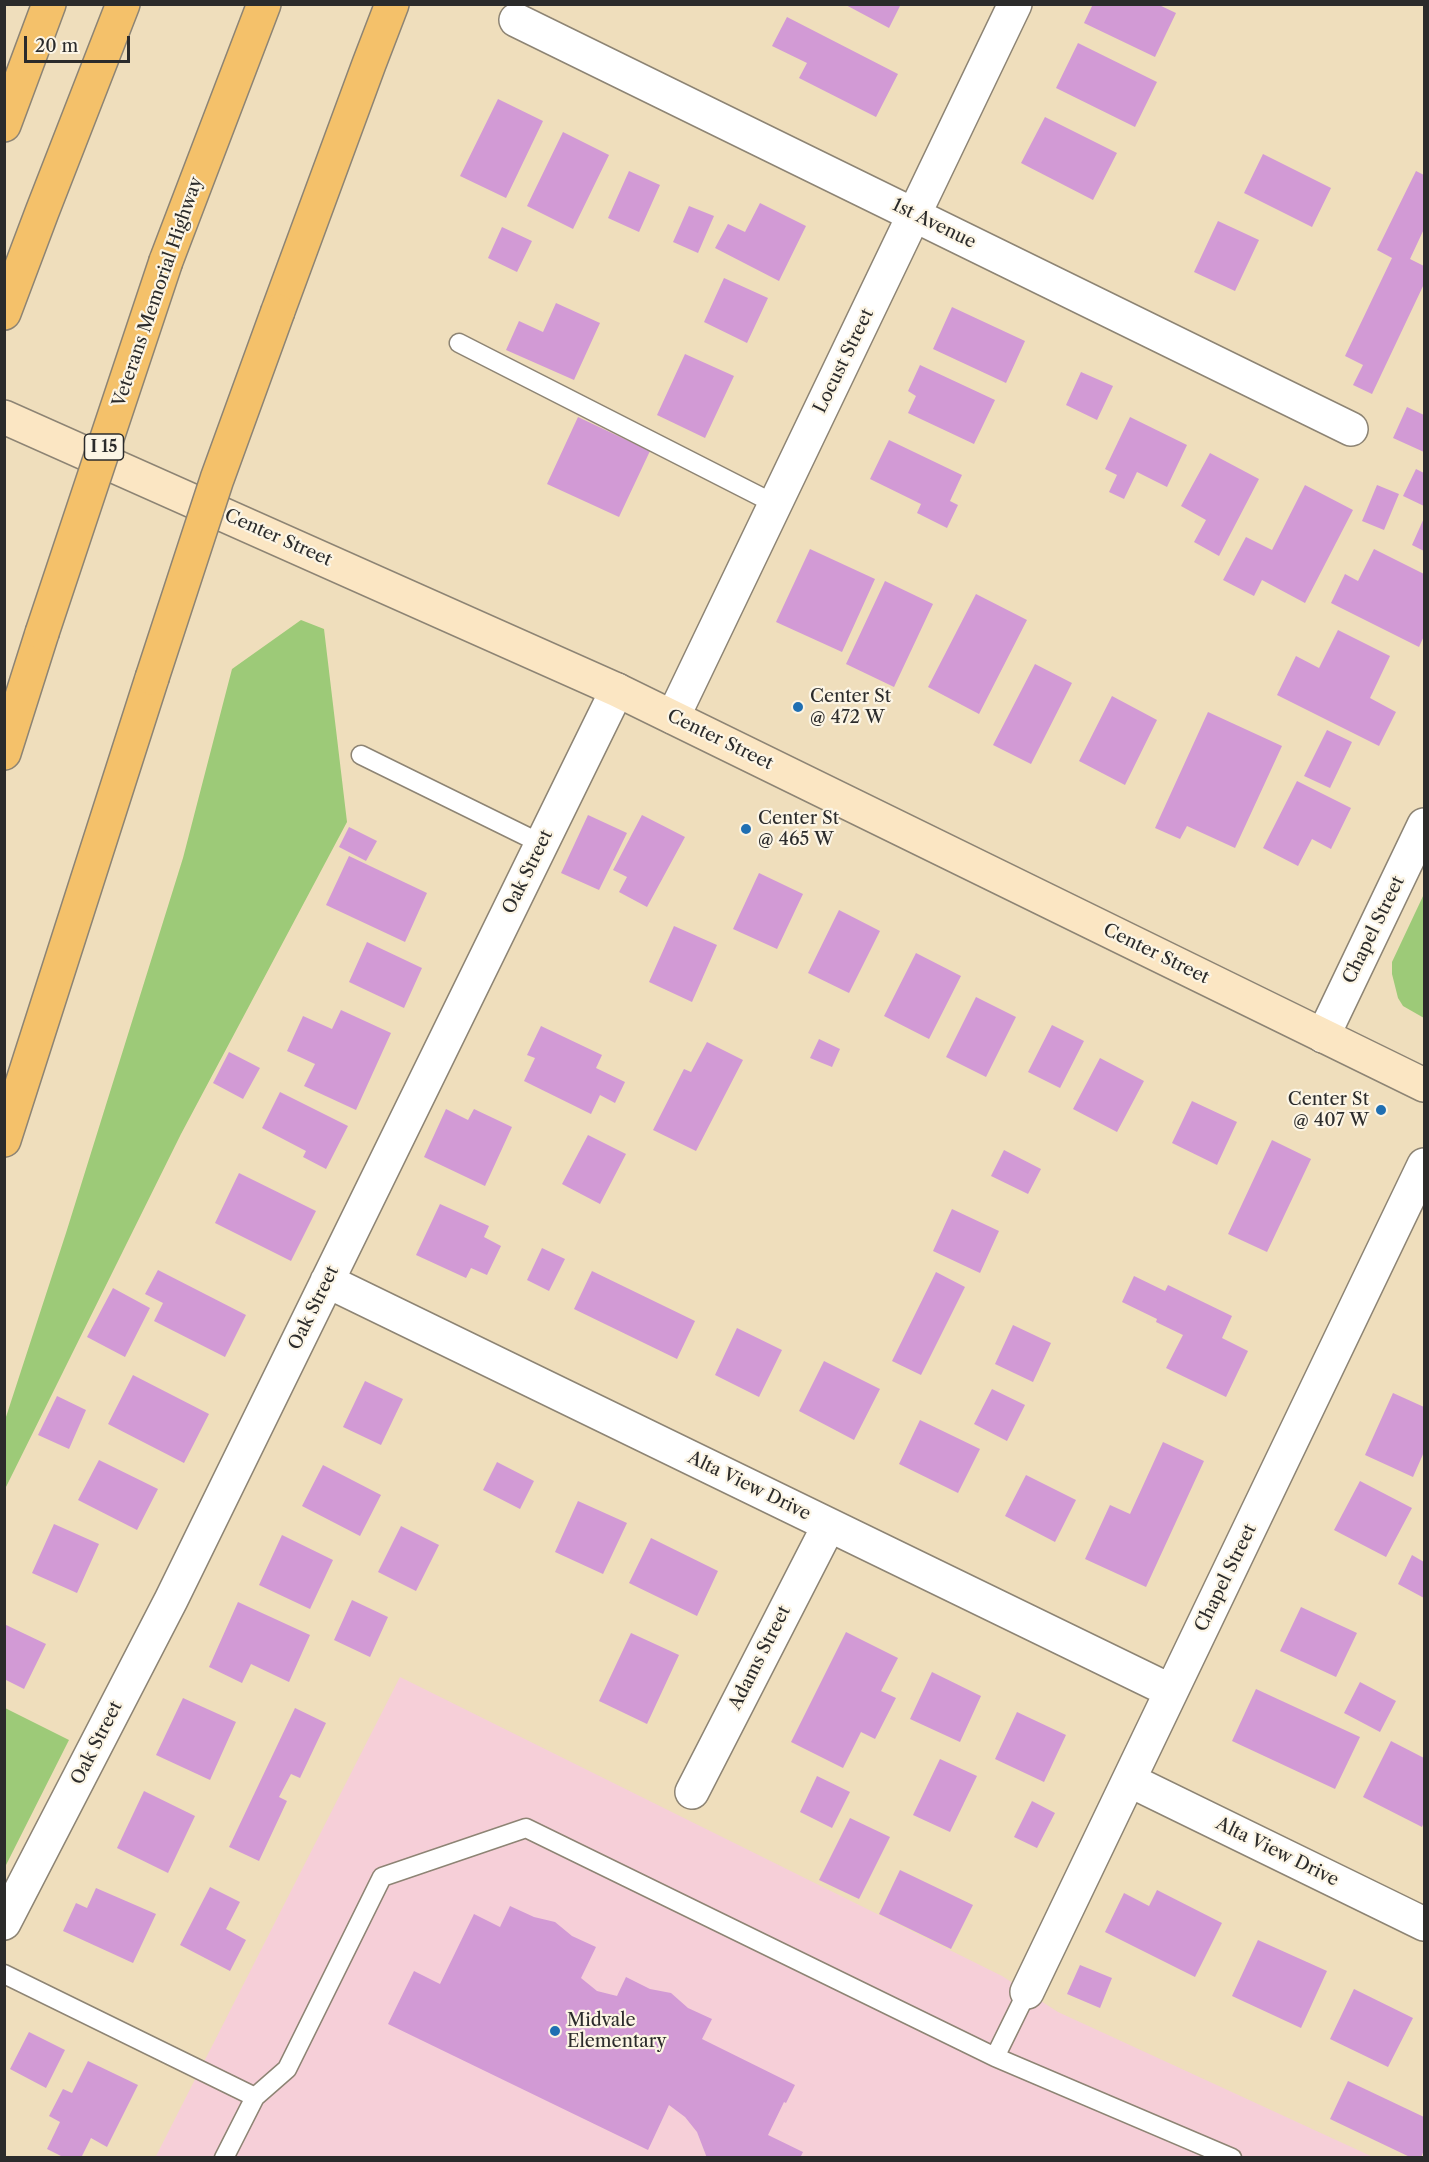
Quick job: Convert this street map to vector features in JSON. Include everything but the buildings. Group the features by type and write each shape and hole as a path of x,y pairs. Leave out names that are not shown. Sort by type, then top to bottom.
{"highway":[{"path":"4,125 49,4"},
{"path":"4,313 123,4"},
{"name":"Veterans Memorial Highway","path":"4,753 166,261 264,4"},
{"path":"4,1140 217,479 392,4"}],"main road":[{"name":"Center Street","path":"4,417 617,690 1425,1085"}],"street":[{"name":"Locust Street","path":"673,717 1015,4"},
{"name":"1st Avenue","path":"516,20 1351,429"},
{"name":"Oak Street","path":"4,1923 171,1600 617,690"},
{"name":"Chapel Street","path":"1323,1036 1425,825"},
{"name":"Chapel Street","path":"1027,1992 1425,1165"},
{"name":"Alta View Drive","path":"327,1281 1172,1691"},
{"name":"Adams Street","path":"692,1792 829,1525"},
{"name":"Alta View Drive","path":"1129,1780 1425,1924"}],"lane":[{"path":"459,343 775,504"},
{"path":"361,755 542,844"},
{"path":"224,2157 255,2097 287,2069 382,1877 526,1828 995,2056 1232,2157"},
{"path":"4,1974 255,2097"},
{"path":"995,2056 1027,1992"}],"shaded area":[{"path":"400,1677 1002,1976 1058,2012 1373,2157 155,2158"}],"green space":[{"path":"301,620 324,629 347,822 181,1134 5,1489 5,1420 183,858 232,669"},
{"path":"1424,894 1424,1018 1403,1006 1398,998 1392,974 1392,962"},
{"path":"5,1708 69,1740 5,1867"}],"place":[{"name":"Center St @ 472 W","path":"798,707"},
{"name":"Center St @ 465 W","path":"746,829"},
{"name":"Center St @ 407 W","path":"1381,1110"},
{"name":"Midvale Elementary","path":"555,2031"}]}
